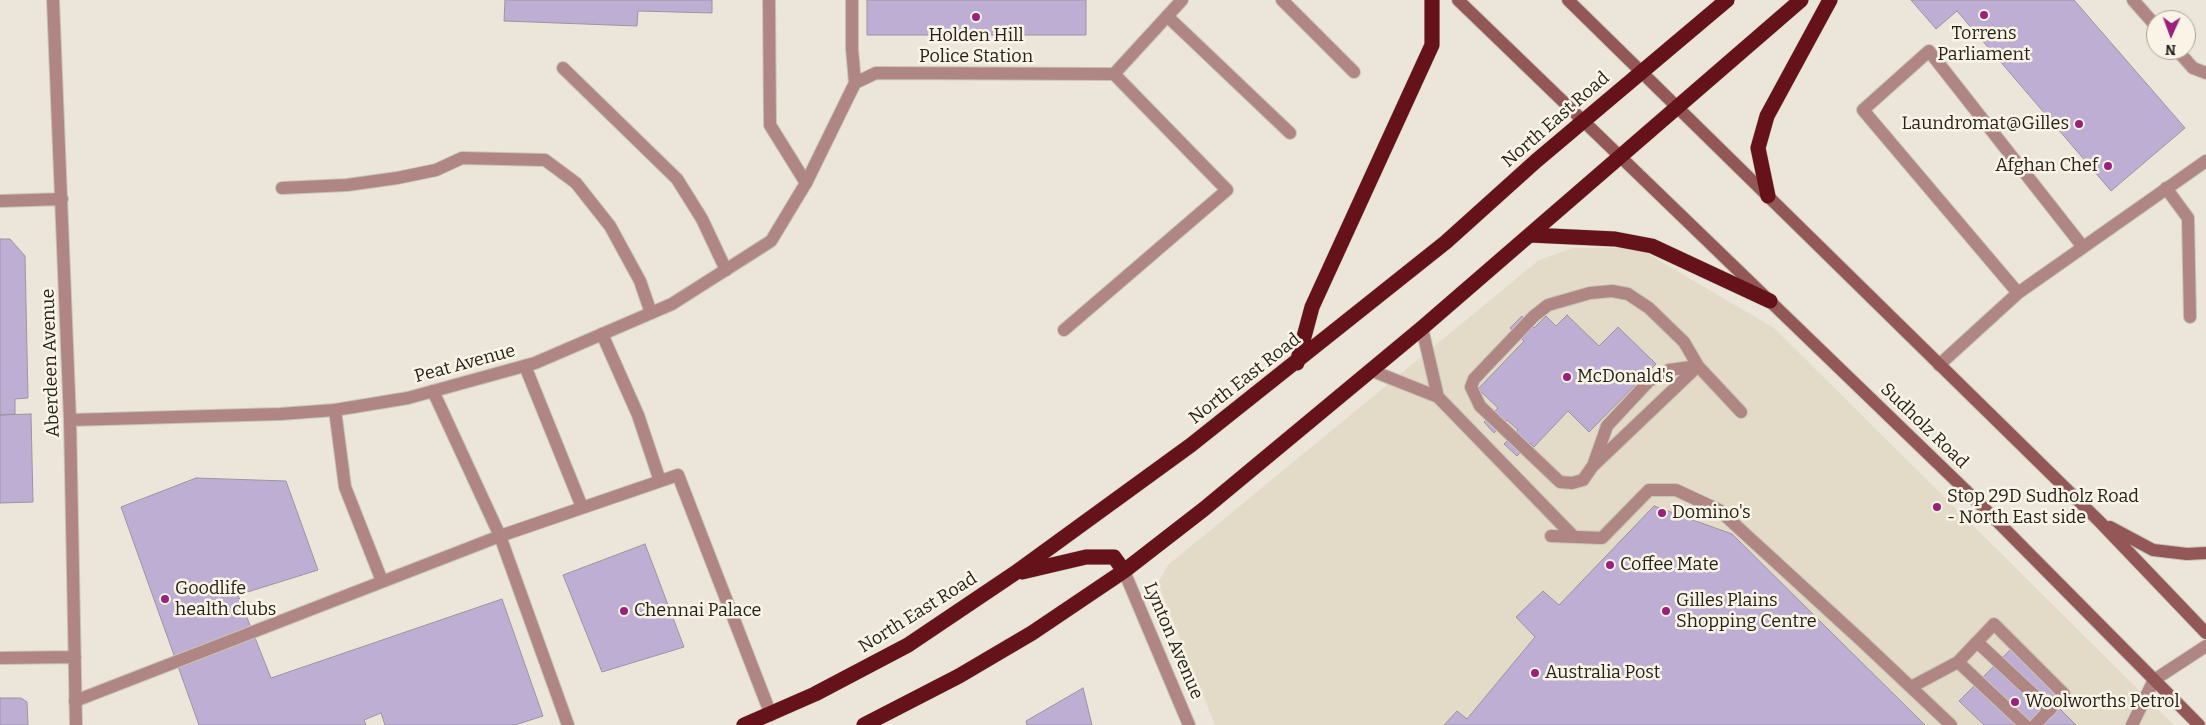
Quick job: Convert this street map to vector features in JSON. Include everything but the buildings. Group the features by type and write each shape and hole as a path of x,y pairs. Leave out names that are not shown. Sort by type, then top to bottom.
{"highway":[{"path":"1297,363 1312,307 1432,45 1432,0"},
{"name":"North East Road","path":"744,725 771,714 908,645 1015,573 1191,446 1446,242 1536,161 1727,0"},
{"path":"864,725 959,676 1024,638 1124,571 1211,503 1422,328 1801,0"},
{"path":"1768,196 1758,148 1767,116 1830,0"},
{"path":"1530,235 1615,239 1652,246 1770,301"},
{"path":"1015,573 1086,558 1114,557 1124,571"}],"main road":[{"name":"Sudholz Road","path":"1458,0 1983,507 2199,725"},
{"path":"1568,0 2099,521 2206,633"},
{"path":"2099,521 2153,550 2187,554 2206,553"}],"street":[{"name":"Aberdeen Avenue","path":"53,0 70,420 76,725"},
{"path":"769,0 770,126 806,183"},
{"path":"852,0 852,49 855,83 876,73 1114,74 1227,190 1064,330"},
{"path":"1114,74 1182,0"},
{"path":"1282,0 1354,72"},
{"path":"2133,0 2146,15"},
{"path":"1167,16 1290,133"},
{"path":"2018,293 1863,110 1930,52 2083,246"},
{"path":"2186,60 2193,68 2206,73"},
{"path":"563,68 677,179 702,219 726,270"},
{"name":"Peat Avenue","path":"70,420 280,414 335,410 408,398 525,366 672,304 772,241 806,183 855,83"},
{"path":"282,188 347,185 397,178 436,170 462,158 545,160 576,183 610,226 640,281 651,313"},
{"path":"1939,364 2018,293 2206,161"},
{"path":"2166,188 2188,218 2190,318"},
{"path":"0,201 62,199"},
{"path":"1698,366 1592,468 1584,480 1572,483 1560,482 1480,406 1471,388 1474,379 1534,316 1548,305 1590,293 1612,291 1628,294 1649,308 1684,342 1698,366 1741,412"},
{"path":"1422,328 1438,397"},
{"path":"602,334 638,415 660,480"},
{"path":"525,366 582,507"},
{"path":"1592,468 1607,426 1649,381 1670,370 1698,366"},
{"path":"1370,370 1438,397 1574,537"},
{"path":"433,391 500,536 568,725"},
{"path":"335,410 344,487 382,581"},
{"path":"76,701 500,536 678,475 771,714"},
{"path":"1551,536 1602,538 1649,490 1676,490 1719,510 1951,725"},
{"name":"Lynton Avenue","path":"1124,571 1188,725"},
{"path":"1911,687 1958,662 1994,624 2064,694 2036,725"},
{"path":"1977,642 2050,710"},
{"path":"2132,725 2154,680 2206,646"},
{"path":"0,658 75,657"},
{"path":"1958,662 2025,725"}],"shaded area":[{"path":"1573,248 1638,248 1774,328 2174,725 1215,725 1158,583 1168,565 1539,260"}],"place":[{"name":"Torrens Parliament","path":"1984,15"},
{"name":"Holden Hill Police Station","path":"976,17"},
{"name":"Laundromat@Gilles","path":"2079,124"},
{"name":"Afghan Chef","path":"2108,166"},
{"name":"McDonald's","path":"1567,377"},
{"name":"Stop 29D Sudholz Road - North East side","path":"1937,507"},
{"name":"Domino's","path":"1662,513"},
{"name":"Coffee Mate","path":"1610,565"},
{"name":"Goodlife health clubs","path":"165,599"},
{"name":"Chennai Palace","path":"624,611"},
{"name":"Gilles Plains Shopping Centre","path":"1666,611"},
{"name":"Australia Post","path":"1535,673"},
{"name":"Woolworths Petrol","path":"2015,702"}]}
